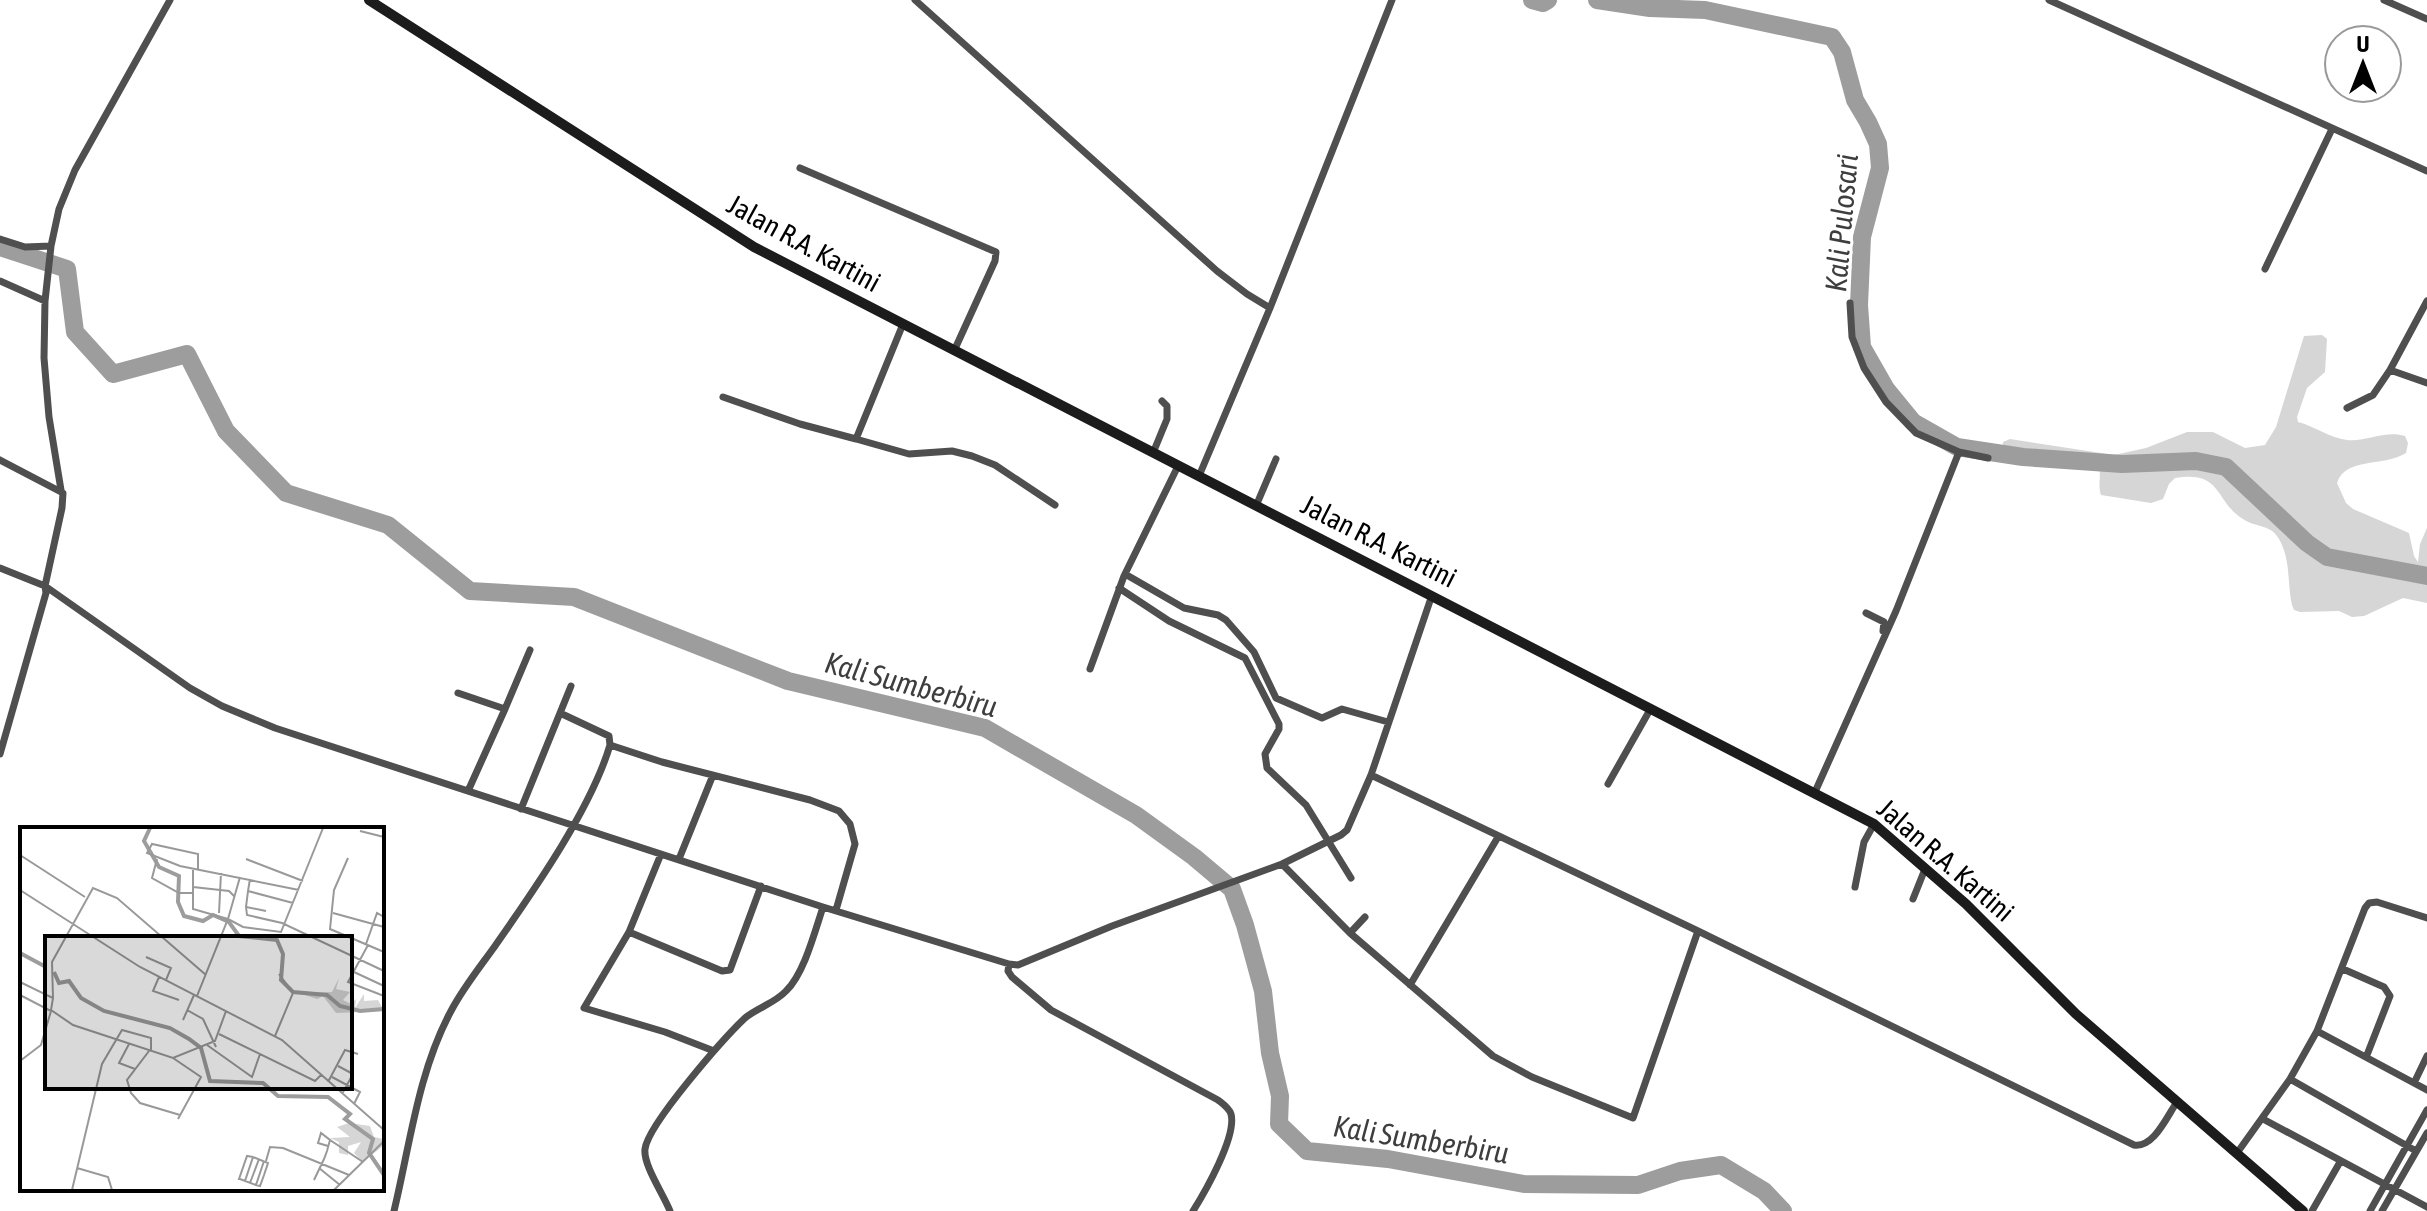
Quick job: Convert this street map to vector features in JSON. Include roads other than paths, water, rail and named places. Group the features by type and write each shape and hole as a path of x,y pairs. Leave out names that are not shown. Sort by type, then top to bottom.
{"main road":[{"name":"Jalan R.A. Kartini","path":"369,0 754,247 1874,824 1966,904 2076,1014 2303,1211"}],"street":[{"path":"0,754 46,593 62,508 47,396 45,301 59,209 75,170 170,0"},
{"path":"915,0 1217,271 1270,308"},
{"path":"1199,476 1270,308 1392,0"},
{"path":"2049,0 2427,171"},
{"path":"2384,0 2427,19"},
{"path":"2265,269 2332,129"},
{"path":"800,168 996,252 995,261 954,351"},
{"path":"0,239 25,247 51,250"},
{"path":"0,281 45,301"},
{"path":"2347,408 2373,395 2427,301"},
{"path":"1850,303 1852,337 1864,368 1886,402 1916,433 1959,452 1988,458"},
{"path":"856,439 903,324"},
{"path":"2390,370 2427,383"},
{"path":"723,397 800,424 909,454 952,451 972,456 995,465 1055,505"},
{"path":"1153,453 1167,419 1167,406 1162,401"},
{"path":"1813,791 1896,611 1959,452"},
{"path":"1256,506 1276,459"},
{"path":"0,460 61,490"},
{"path":"1090,669 1122,581 1178,466"},
{"path":"0,568 45,586 190,688 222,706 275,728 823,907 1018,965 1112,926 1282,864 1332,841 1347,830 1371,775 1432,595"},
{"path":"1122,581 1184,608 1218,615 1226,620 1254,652 1276,698 1322,718 1342,709 1388,722"},
{"path":"1122,581 1185,629 1245,658 1279,724 1265,754 1267,768 1300,798 1332,841 1351,878"},
{"path":"1813,791 1884,627 1884,622 1866,613"},
{"path":"468,791 530,650"},
{"path":"1245,658 1254,652"},
{"path":"521,809 571,686"},
{"path":"458,693 505,709"},
{"path":"1608,784 1651,708"},
{"path":"394,1211 417,1103 436,1042 456,1001 516,916 573,824 603,766 610,745 609,736 602,731 560,713"},
{"path":"610,745 830,806 843,815 850,824 855,844 836,910"},
{"path":"679,859 713,775"},
{"path":"1371,775 2134,1145 2148,1143 2177,1102"},
{"path":"1855,887 1864,842 1874,824"},
{"path":"1410,985 1498,837"},
{"path":"661,854 629,932 584,1008 665,1032 714,1051"},
{"path":"1282,864 1410,985 1510,1067 1633,1118 1698,931"},
{"path":"1913,899 1925,869"},
{"path":"629,932 722,971 730,970 761,886"},
{"path":"2237,1153 2290,1079 2317,1031 2369,903 2377,902 2427,918"},
{"path":"670,1211 647,1163 645,1148 669,1107 714,1051 748,1016 787,991 802,965 823,907"},
{"path":"1352,931 1365,917"},
{"path":"1009,964 1008,971 1012,977 1051,1010 1218,1100 1230,1110 1232,1118 1228,1141 1193,1211"},
{"path":"2343,969 2384,987 2390,996 2367,1055"},
{"path":"2317,1031 2367,1055 2427,1090"},
{"path":"2415,1081 2425,1068 2427,1056"},
{"path":"2290,1079 2416,1151"},
{"path":"2370,1211 2427,1110"},
{"path":"2263,1119 2427,1207"},
{"path":"2382,1211 2427,1133"},
{"path":"2312,1211 2340,1162"}],"waterway":[{"name":"Kali Pulosari","path":"1532,0 1543,3 1548,0"},
{"name":"Kali Pulosari","path":"1597,0 1650,8 1705,10 1832,37 1842,52 1855,100 1878,144 1880,168 1862,237 1859,305 1862,347 1886,389 1913,422 1957,447 2023,457 2122,464 2196,461 2226,467 2307,543 2327,557 2427,576"},
{"name":"Kali Sumberbiru","path":"0,247 67,269 75,332 113,374 187,354 226,431 286,493 388,525 470,591 574,597 788,681 985,728 1136,815 1232,889 1263,991 1270,1053 1280,1096 1279,1124 1307,1151 1388,1159 1524,1184 1638,1185 1680,1171 1721,1165 1764,1191 1783,1211"}]}
